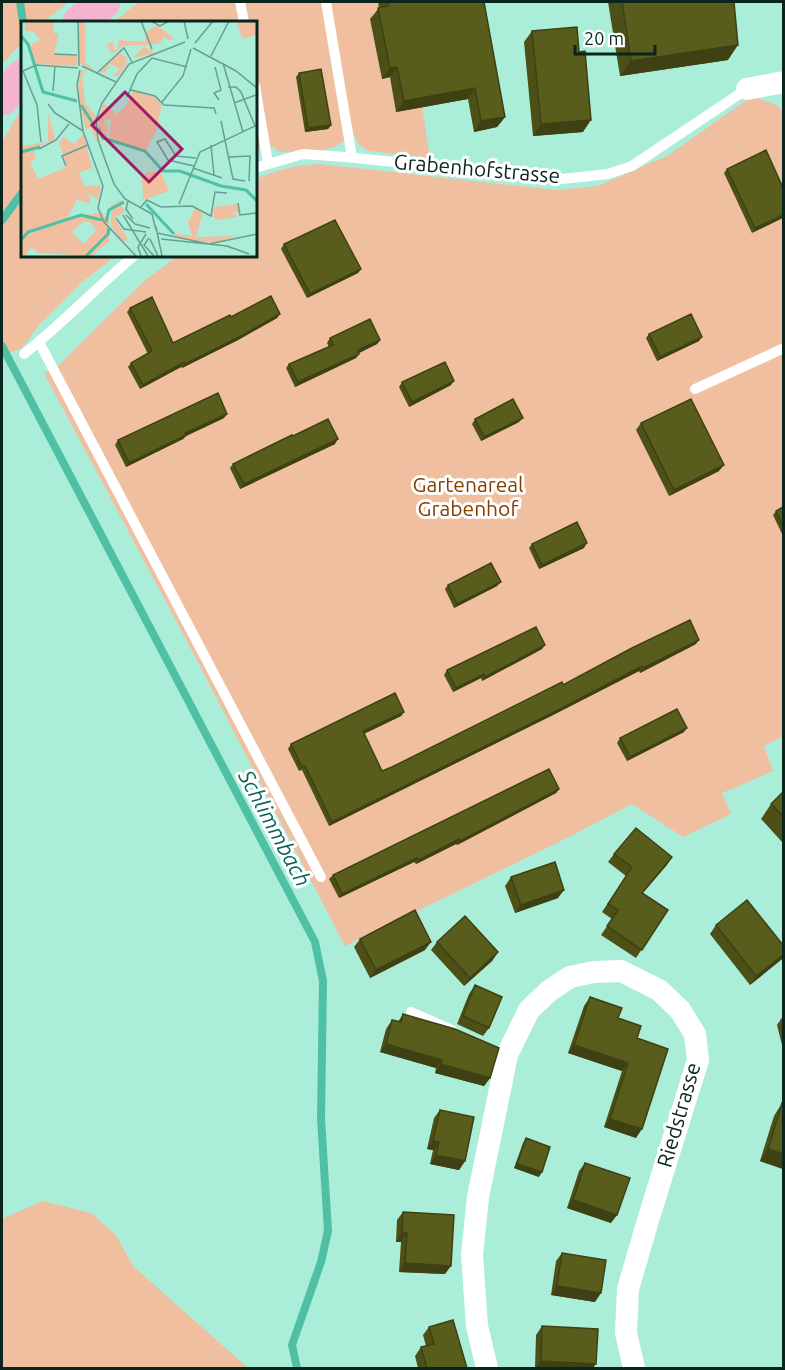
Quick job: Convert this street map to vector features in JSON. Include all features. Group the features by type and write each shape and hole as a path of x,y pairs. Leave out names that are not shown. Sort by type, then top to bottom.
{"main road":[{"path":"81,21 104,2"}],"street":[{"name":"Grabenhofstrasse","path":"747,88 783,82"},
{"name":"Riedstrasse","path":"487,1368 477,1326 472,1255 478,1197 502,1053 529,1010 549,991 570,977 594,972 621,971 659,990 680,1010 695,1034 699,1060 628,1289 626,1333 634,1368"}],"lane":[{"path":"240,2 244,21"},
{"path":"326,2 352,158"},
{"name":"Grabenhofstrasse","path":"256,168 303,154 562,179 608,174 632,166 747,88"},
{"path":"256,92 268,163"},
{"path":"24,354 134,256"},
{"path":"39,342 321,877"},
{"path":"695,389 783,348"},
{"path":"411,1012 465,1036"}],"green space":[{"path":"2,2 69,2 44,21 21,21 21,44 2,64"},
{"path":"139,2 406,2 430,158 368,151 359,145 355,136 346,137 334,147 316,151 280,152 272,146 256,150 256,21 114,21"},
{"name":"Gartenareal Grabenhof","path":"752,96 778,106 784,113 784,736 764,746 773,771 722,793 731,814 683,837 632,804 345,946 180,628 44,373 59,365 144,281 178,256 256,256 256,179 271,173 287,168 320,164 556,190 598,186 667,156"},
{"path":"21,110 21,256 116,256 81,283 41,323 22,348 2,356 2,142"},
{"path":"42,1201 91,1213 116,1235 133,1266 248,1368 2,1368 2,1219"}],"building":[{"path":"388,2 484,2 505,117 481,121 475,88 404,101 397,67 390,68 378,8 388,6"},
{"path":"622,2 734,2 738,45 631,61"},
{"path":"577,27 579,52 585,51 591,120 541,124 532,31"},
{"path":"321,69 331,125 308,128 299,73"},
{"path":"766,150 783,188 783,215 755,228 727,169"},
{"path":"335,220 361,269 310,294 284,244"},
{"path":"271,296 280,314 143,385 131,363 152,351 130,308 152,297 173,343"},
{"path":"691,314 702,337 660,357 649,334"},
{"path":"370,319 380,340 358,350 359,354 298,382 289,364 333,345 330,338"},
{"path":"445,362 454,381 412,402 402,382"},
{"path":"218,393 227,414 129,463 118,440"},
{"path":"513,399 523,418 484,437 475,419"},
{"path":"691,399 724,465 674,490 641,423"},
{"path":"328,419 338,439 244,484 233,464"},
{"path":"783,507 783,526 776,511"},
{"path":"577,522 587,543 542,565 532,544"},
{"path":"491,563 501,582 457,604 448,585"},
{"path":"690,620 699,640 643,668 642,666 332,822 305,766 302,767 291,744 395,693 404,712 363,731 382,771 562,682 563,685"},
{"path":"536,627 545,645 485,677 484,674 456,688 447,670"},
{"path":"677,709 687,728 630,757 620,738"},
{"path":"549,769 559,789 460,841 459,839 419,860 417,858 342,894 333,875"},
{"path":"783,792 783,816 771,804"},
{"path":"636,828 672,857 642,893 668,910 642,950 607,926 618,910 608,904 632,867 614,854"},
{"path":"555,862 564,890 521,905 511,877"},
{"path":"747,900 783,945 783,955 756,976 716,925"},
{"path":"415,910 431,942 376,970 360,939"},
{"path":"465,916 498,952 470,978 437,942"},
{"path":"475,985 502,997 489,1028 463,1016"},
{"path":"590,997 622,1008 618,1018 641,1026 637,1038 668,1049 642,1129 610,1119 628,1063 574,1045"},
{"path":"403,1014 455,1029 499,1048 490,1078 441,1064 442,1060 386,1044 392,1020 401,1022"},
{"path":"783,1104 783,1154 768,1149"},
{"path":"440,1110 474,1117 465,1161 436,1155 439,1142 433,1141"},
{"path":"526,1138 550,1147 542,1172 517,1164"},
{"path":"585,1163 630,1178 617,1215 573,1200"},
{"path":"403,1212 454,1215 451,1266 405,1263 407,1233 402,1233"},
{"path":"562,1253 606,1260 601,1293 557,1286"},
{"path":"453,1320 467,1368 427,1368 421,1347 434,1344 429,1327"},
{"path":"542,1326 598,1329 596,1364 541,1361"}],"waterway":[{"name":"Schlimmbach","path":"20,2 23,21"},
{"name":"Schlimmbach","path":"2,220 21,194"},
{"name":"Schlimmbach","path":"2,346 315,942 323,981 321,1119 328,1231 321,1262 292,1345 297,1368"}]}
